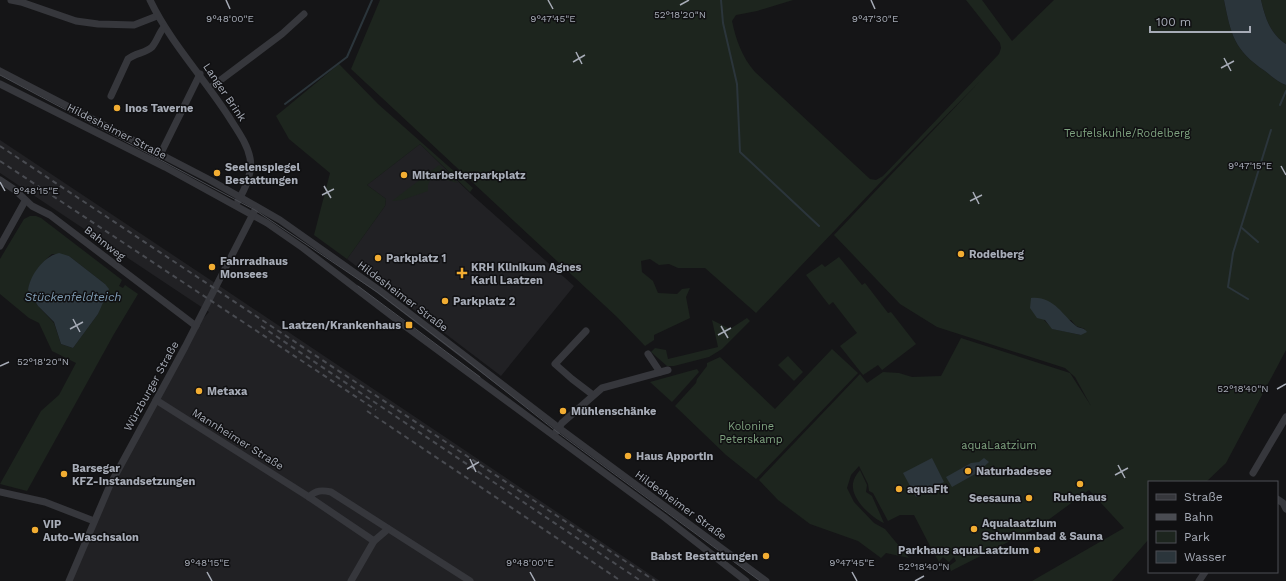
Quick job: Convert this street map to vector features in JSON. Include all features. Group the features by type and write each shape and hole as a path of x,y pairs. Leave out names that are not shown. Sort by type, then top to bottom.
{"street":[{"path":"11,0 76,21 98,24 134,25 157,16"},
{"name":"Langer Brink","path":"150,0 164,27 200,74 242,136 250,158 251,166 236,205"},
{"path":"210,88 282,34 304,14"},
{"path":"111,96 128,59 133,55 152,47 164,27"},
{"name":"Hildesheimer Straße","path":"0,71 240,197 285,224 378,290 559,428 766,581"},
{"path":"160,155 200,74"},
{"name":"Hildesheimer Straße","path":"0,84 253,214 303,248 401,323 664,516 746,581"},
{"name":"Bahnweg","path":"0,180 15,190 25,201 50,215 196,326"},
{"path":"0,246 25,201"},
{"name":"Würzburger Straße","path":"69,580 110,485 196,326 257,207"},
{"path":"586,331 555,364 594,395"},
{"path":"648,354 660,372"},
{"path":"554,435 559,428 602,388 612,384 668,370"},
{"name":"Mannheimer Straße","path":"156,400 309,497 374,541"},
{"path":"1253,473 1286,417"},
{"path":"309,497 314,492 322,490 331,492 470,581"},
{"path":"0,492 45,502 94,521"},
{"path":"351,581 374,541 388,529"}],"shaded area":[{"path":"0,140 660,581 69,581 94,521 196,326 209,312 0,173"},
{"name":"KRH Klinikum Agnes Karll Laatzen","path":"420,144 471,194 574,286 501,376 347,259 385,206 386,199 367,185"}],"green space":[{"path":"380,0 793,0 757,11 736,15 732,21 740,48 746,60 755,72 870,179 876,180 883,176 999,54 1001,48 1000,43 966,0 982,0 1012,41 1054,0 1224,0 1229,23 1240,49 1246,56 1275,79 1286,85 1286,350 1226,463 1207,481 1148,481 1148,540 1112,581 1032,581 1124,528 1089,490 1040,526 951,571 949,566 956,561 954,557 949,562 943,557 939,562 935,555 937,552 930,546 914,515 900,515 888,521 873,493 869,491 868,484 859,466 851,475 847,488 854,502 874,523 885,529 909,558 886,553 881,558 858,541 810,524 778,500 759,480 860,374 867,383 883,372 899,373 912,377 941,376 961,338 1070,373 1091,406 1075,377 1065,368 937,327 900,304 834,235 980,81 756,313 705,268 678,268 669,264 659,265 650,259 641,261 642,272 653,281 658,293 677,294 682,289 690,288 686,297 690,318 654,335 654,340 645,346 617,317 351,69","holes":["1044,320 1071,320 1076,326 1085,329 1081,335 1053,329"]},
{"path":"1261,0 1286,0 1286,44 1280,40 1269,25"},
{"path":"339,64 378,104 473,188 470,192 420,144 367,185 386,199 385,206 347,259 314,235 330,173 289,139 276,116"},
{"path":"439,165 458,183 432,176 428,185 428,191 402,200 392,201"},
{"path":"30,216 41,218 122,280 119,286 123,288 125,285 138,294 114,334 27,491 0,484 41,411 59,395 76,363 52,351 39,323 29,318 0,294 0,259 24,219","holes":["52,254 69,256 105,284 98,314 73,348 61,344 54,323 38,306 28,290 31,280 37,270"]},
{"path":"839,257 862,285 865,283 888,313 891,312 916,344 882,370 878,365 863,375 840,346 857,333 833,302 829,305 806,275 822,264 825,267"},
{"path":"747,318 750,321 722,349 709,357 674,366 667,366 651,352 655,348 666,350 668,359 718,347 712,320 730,329"},
{"name":"Kolonine Peterskamp","path":"832,349 858,373 756,479 726,455 675,406 696,383 697,379 707,366 707,363 720,357 775,409"},
{"path":"788,356 803,372 794,381 778,365"},
{"path":"697,369 699,372 672,402 650,382"},
{"path":"860,470 867,485 866,492 872,496 884,523 879,521 864,508 854,493 853,483"}],"water":[{"path":"1224,0 1261,0 1269,25 1280,40 1286,44 1286,85 1275,79 1246,56 1240,49 1229,23"},
{"name":"Stückenfeldteich","path":"59,253 69,256 105,284 109,289 98,314 73,348 61,344 54,322 38,306 28,290 29,284 35,272 43,262"},
{"path":"1031,298 1039,298 1052,303 1071,322 1079,328 1085,329 1087,332 1081,335 1052,329 1045,320 1037,318 1030,308"},
{"path":"932,458 944,482 916,497 903,473"},
{"name":"Naturbadesee","path":"984,458 989,462 977,473 952,487 946,477 971,463 979,462"}],"waterway":[{"path":"285,104 347,57 372,0"},
{"path":"721,0 723,23 737,84 740,152 819,226"},
{"path":"1280,105 1286,91"},
{"path":"1248,299 1228,287 1233,253 1271,130"},
{"path":"1242,228 1258,242"}],"tram line":[{"path":"0,75 255,210 377,292 556,431 760,581"},
{"path":"358,286 480,377"}],"railway":[{"path":"0,146 655,581"},
{"path":"0,161 376,410"},
{"path":"261,326 641,581"},
{"path":"367,411 621,581"}],"place":[{"name":"Inos Taverne","path":"117,108"},
{"name":"Seelenspiegel Bestattungen","path":"217,173"},
{"name":"Mitarbeiterparkplatz","path":"404,175"},
{"name":"Rodelberg","path":"961,254"},
{"name":"Parkplatz 1","path":"378,258"},
{"name":"Fahrradhaus Monsees","path":"212,267"},
{"name":"KRH Klinikum Agnes Karll Laatzen","path":"462,273"},
{"name":"Parkplatz 2","path":"445,301"},
{"name":"Laatzen/Krankenhaus","path":"409,325"},
{"name":"Metaxa","path":"199,391"},
{"name":"Mühlenschänke","path":"563,411"},
{"name":"Haus Apportin","path":"628,456"},
{"name":"Naturbadesee","path":"968,471"},
{"name":"Barsegar KFZ-Instandsetzungen","path":"64,474"},
{"name":"Ruhehaus","path":"1080,484"},
{"name":"aquaFit","path":"899,489"},
{"name":"Seesauna","path":"1029,498"},
{"name":"Aqualaatzium Schwimmbad & Sauna","path":"974,529"},
{"name":"VIP Auto-Waschsalon","path":"35,530"},
{"name":"Parkhaus aquaLaatzium","path":"1037,550"},
{"name":"Babst Bestattungen","path":"766,556"}],"park label":[{"name":"Teufelskuhle/Rodelberg","path":"1127,133"},
{"name":"aquaLaatzium","path":"999,445"}]}
